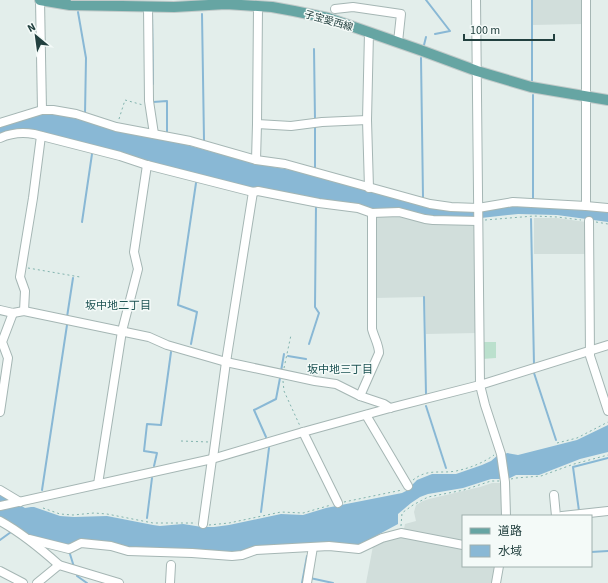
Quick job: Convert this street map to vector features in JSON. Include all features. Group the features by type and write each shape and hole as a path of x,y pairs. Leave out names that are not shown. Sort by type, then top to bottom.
{"main road":[{"name":"子宝愛西線","path":"40,0 70,5 144,4 174,7 226,4 258,7 272,4 294,11 328,18 477,71 531,87 608,100"}],"street":[{"path":"40,0 42,110"},
{"path":"335,0 336,21"},
{"path":"476,0 480,385 501,453 505,482 506,515"},
{"path":"586,0 586,206"},
{"path":"144,4 149,106 154,134"},
{"path":"256,160 258,7"},
{"path":"335,9 353,7 401,14 398,42"},
{"path":"369,32 367,120 369,188"},
{"path":"0,123 42,110 76,114 116,126 190,141 256,160 286,164 430,204 451,207 478,209 513,202 608,208"},
{"path":"257,124 291,126 322,122 367,120"},
{"path":"0,138 26,132 253,192 258,191 320,203 358,208 372,213 399,212 433,220 478,221"},
{"path":"24,311 25,291 20,277 33,198 41,136"},
{"path":"98,484 122,331 138,269 134,252 147,165"},
{"path":"203,524 226,362 253,192"},
{"path":"360,396 379,353 372,329 372,213"},
{"path":"588,221 589,352 608,411"},
{"path":"0,310 14,313 24,311 149,337 167,345 226,362 336,384 360,396 384,404 390,408"},
{"path":"0,412 8,358 2,342 14,313"},
{"path":"0,506 213,459 303,432 480,385 608,345"},
{"path":"366,415 408,486"},
{"path":"303,432 338,503"},
{"path":"0,490 20,502"},
{"path":"554,495 556,515"},
{"path":"571,515 608,511"},
{"path":"0,521 29,539 59,565 119,583"},
{"path":"29,539 69,549 81,543 111,546 137,552 192,553 232,556 242,555 256,550 329,546 360,549 382,538 401,533 462,545"},
{"path":"307,583 313,547"},
{"path":"37,583 59,565"},
{"path":"170,583 171,565"},
{"path":"496,583 499,567"},
{"path":"0,571 23,583"}],"path":[{"path":"116,126 125,100 149,106"},
{"path":"478,221 534,216 557,217 608,224"},
{"path":"22,266 80,277"},
{"path":"291,335 286,355 284,391 303,432"},
{"path":"557,443 577,438 608,422"},
{"path":"181,441 215,442"},
{"path":"43,508 60,514 73,515 94,513 153,523 213,525 281,512 303,513 338,503 404,490 413,480 420,476 434,472 455,472 483,463 501,453"},
{"path":"402,526 402,514 422,499 469,488 491,481 505,482 516,478 541,476 574,464 608,455"}],"shaded area":[{"path":"532,0 583,0 583,24 532,25"},
{"path":"374,214 475,222 477,333 426,334 425,297 374,298"},
{"path":"534,218 557,218 586,222 587,254 534,254"},
{"path":"492,483 502,483 503,515 462,515 462,543 404,531 405,524 416,521 414,512 416,505 429,499"},
{"path":"401,536 462,547 462,567 497,567 494,583 366,583 373,546 381,541"}],"green space":[{"path":"482,342 496,342 496,358 482,359"}],"water":[{"path":"38,115 60,115 180,143 256,164 291,170 419,205 479,212 517,205 575,208 608,212 608,222 557,215 518,214 481,218 428,217 379,211 228,183 72,141 0,134 0,126"},
{"path":"608,425 608,452 580,459 539,475 516,475 508,479 491,479 463,488 428,494 411,503 398,514 398,524 359,545 232,553 68,546 33,538 0,518 0,493 25,508 34,507 60,516 107,516 160,526 183,524 214,527 281,514 303,515 326,508 402,493 417,480 432,474 456,474 491,461 498,455 504,455 507,453 518,455 577,440"}],"waterway":[{"path":"426,0 450,31 435,34"},
{"path":"532,0 532,81"},
{"path":"78,12 86,58 85,114"},
{"path":"152,13 153,84"},
{"path":"202,14 204,140"},
{"path":"424,45 426,37"},
{"path":"314,49 315,120"},
{"path":"421,58 423,197"},
{"path":"533,95 533,198"},
{"path":"153,100 153,102 167,101 167,133"},
{"path":"315,127 315,169"},
{"path":"82,222 92,154"},
{"path":"191,344 197,312 178,305 196,183"},
{"path":"309,344 319,313 315,307 316,205"},
{"path":"531,219 534,364"},
{"path":"67,317 73,278"},
{"path":"424,297 426,394"},
{"path":"42,490 67,325"},
{"path":"154,466 157,453 144,451 147,424 161,425 171,352"},
{"path":"281,371 284,354"},
{"path":"288,356 306,359"},
{"path":"534,373 556,440"},
{"path":"266,437 254,410 276,399 280,378"},
{"path":"426,406 446,468"},
{"path":"261,512 269,448"},
{"path":"579,511 573,467 608,458"},
{"path":"147,518 152,478"},
{"path":"0,540 11,532"},
{"path":"592,552 608,551"},
{"path":"70,554 74,567"},
{"path":"302,583 307,556"},
{"path":"77,574 77,576 87,583"},
{"path":"310,578 333,583"}],"district":[{"name":"坂中地二丁目","path":"118,305"},
{"name":"坂中地三丁目","path":"340,369"}]}
